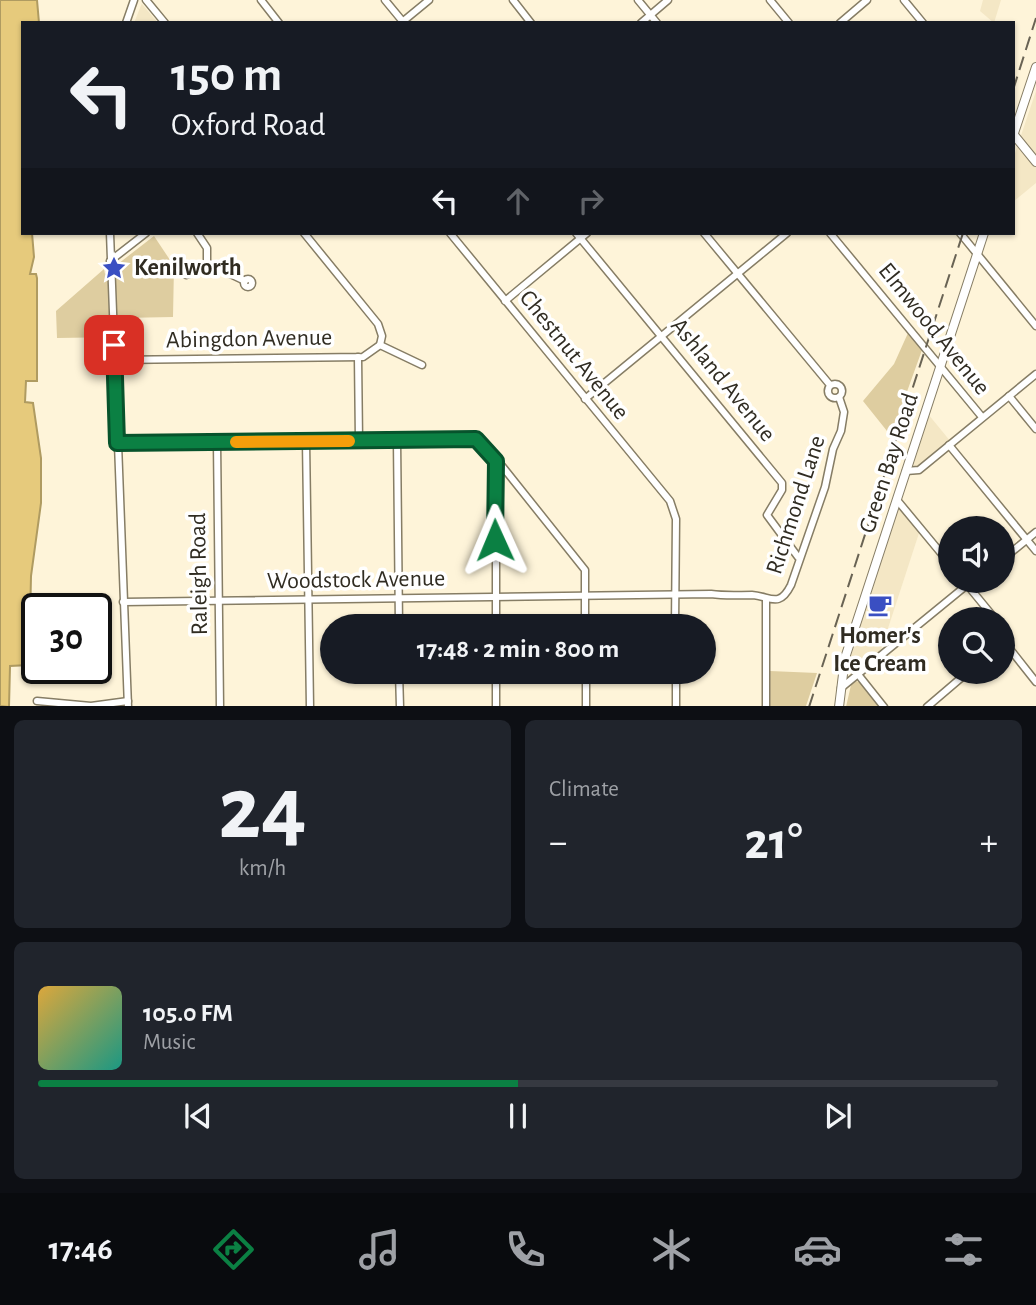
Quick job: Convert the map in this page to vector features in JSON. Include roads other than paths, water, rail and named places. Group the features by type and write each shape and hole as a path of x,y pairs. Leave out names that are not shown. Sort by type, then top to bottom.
{"main road":[{"path":"1015,129 1036,67"},
{"path":"1015,137 1036,162"},
{"name":"Green Bay Road","path":"839,706 845,659 983,235"}],"street":[{"path":"127,21 134,0"},
{"path":"146,0 163,21"},
{"path":"261,0 277,21"},
{"path":"386,0 402,21"},
{"path":"404,21 429,0"},
{"path":"513,0 529,21"},
{"path":"638,0 655,21"},
{"path":"643,21 668,0"},
{"path":"771,0 787,21"},
{"path":"842,21 867,0"},
{"path":"904,0 921,21"},
{"path":"37,702 91,706 128,704 110,235"},
{"path":"110,261 143,235"},
{"path":"186,275 200,270 207,263 207,248 198,235"},
{"path":"306,235 377,322 382,332 380,345 422,365"},
{"name":"Chestnut Avenue","path":"452,235 670,501 676,519 675,597"},
{"path":"505,301 580,235"},
{"name":"Ashland Avenue","path":"582,235 782,482 782,490 767,515 798,557"},
{"path":"706,235 738,273"},
{"path":"585,399 785,235"},
{"name":"Elmwood Avenue","path":"832,235 982,418"},
{"path":"962,235 1036,326"},
{"path":"207,263 245,281"},
{"name":"Richmond Lane","path":"738,273 830,385 841,387 839,397 844,412 825,487 786,593 776,600 766,600 756,595"},
{"name":"Abingdon Avenue","path":"115,360 358,357 372,354 380,345"},
{"path":"358,357 359,441"},
{"path":"906,471 919,470 1036,373"},
{"path":"1009,396 1036,429"},
{"path":"117,443 476,439 585,570 586,614"},
{"path":"397,440 399,614"},
{"path":"306,441 310,706"},
{"name":"Raleigh Road","path":"217,442 220,706"},
{"path":"949,445 1036,551"},
{"path":"496,461 496,614"},
{"path":"897,500 938,550"},
{"path":"1015,549 1036,532"},
{"path":"841,688 956,593"},
{"path":"974,593 986,607"},
{"name":"Woodstock Avenue","path":"123,602 756,595"},
{"path":"675,597 675,614"},
{"path":"766,600 766,706"},
{"path":"1015,658 1036,682"},
{"path":"845,659 884,706"},
{"path":"399,684 400,706"},
{"path":"496,684 496,706"},
{"path":"586,684 586,706"},
{"path":"676,684 676,706"},
{"path":"927,706 954,684"}],"railway":[{"path":"1015,84 1036,18"},
{"path":"809,706 962,235"}],"place":[{"name":"Kenilworth","path":"114,268"},
{"name":"Homer's Ice Cream","path":"880,605"}]}
